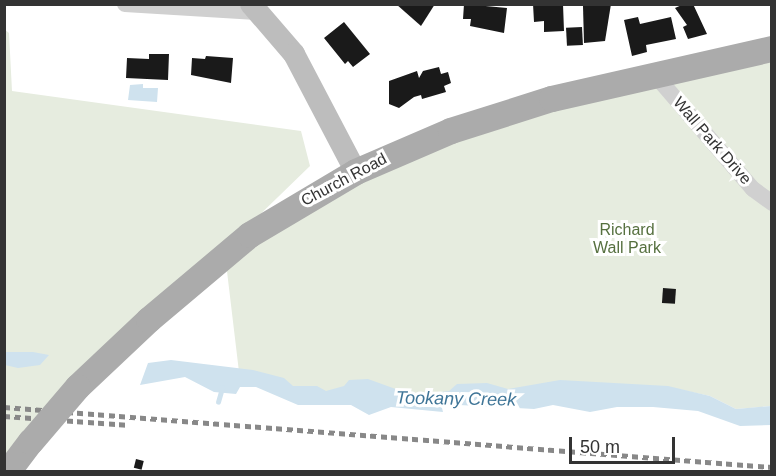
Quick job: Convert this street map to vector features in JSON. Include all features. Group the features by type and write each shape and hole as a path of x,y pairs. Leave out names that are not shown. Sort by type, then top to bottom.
{"main road":[{"name":"Church Road","path":"8,471 78,387 148,320 250,235 356,172 473,124 552,99 771,49"}],"street":[{"path":"125,4 254,8 294,54 356,172"},
{"name":"Wall Park Drive","path":"656,76 753,189 771,203"}],"green space":[{"path":"4,29 9,33 12,91 301,131 310,166 5,462"},
{"name":"Richard Wall Park","path":"771,58 772,406 736,409 710,396 668,387 443,396 294,390 239,372 226,263 309,206 479,129"}],"water":[{"path":"143,84 143,88 158,88 157,102 128,100 130,85"},
{"path":"4,352 33,352 49,355 40,365 18,368 5,365"},
{"name":"Tookany Creek","path":"171,360 253,370 284,378 293,386 317,386 326,391 344,386 349,380 368,379 404,392 425,394 449,391 457,384 487,383 508,389 560,380 668,386 710,396 736,409 771,406 771,425 740,426 698,411 653,407 617,407 590,412 553,405 534,409 441,404 443,412 391,407 369,415 351,405 298,405 256,387 240,387 236,394 214,392 185,377 140,385 148,363"}],"building":[{"path":"396,4 435,4 421,26"},
{"path":"464,4 507,8 504,33 470,26 471,19 463,19"},
{"path":"533,4 563,4 564,31 544,32 544,21 534,22"},
{"path":"611,4 605,41 584,43 583,6"},
{"path":"684,4 693,4 707,34 688,39 683,27 687,25 675,8"},
{"path":"638,17 640,24 671,17 676,39 646,45 647,52 632,56 624,20"},
{"path":"344,22 370,54 353,67 348,61 345,64 324,38"},
{"path":"582,27 583,45 567,46 566,28"},
{"path":"149,54 169,54 168,80 126,78 127,58 149,59"},
{"path":"206,56 233,58 231,83 191,75 192,58 205,59"},
{"path":"439,67 441,74 448,72 451,83 444,86 446,92 422,99 421,95 414,97 399,108 389,104 389,81 417,71 419,78 423,71"},
{"path":"663,288 676,289 675,304 662,303"},
{"path":"136,459 144,461 142,470 134,468"}],"waterway":[{"path":"218,402 222,388"}],"railway":[{"path":"4,407 772,467"},
{"path":"4,416 130,425"}]}
